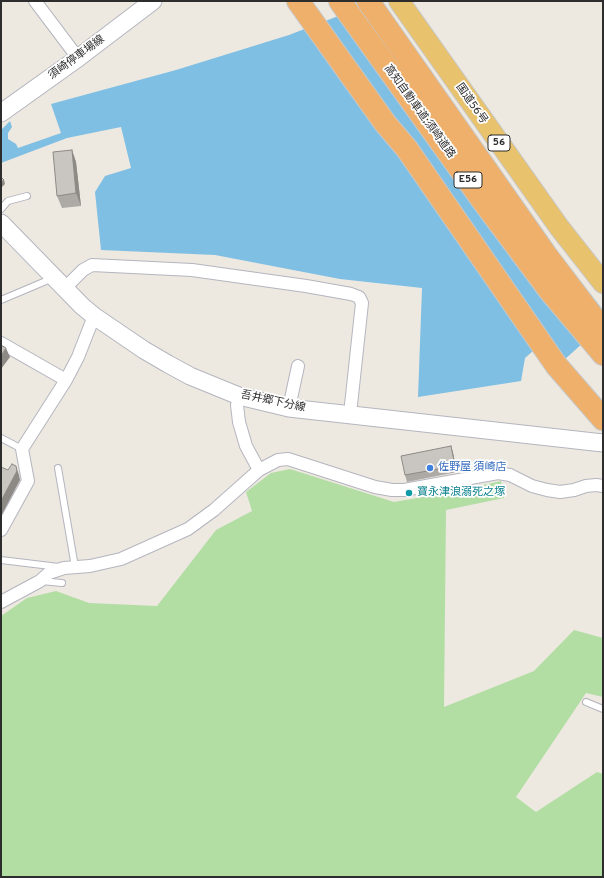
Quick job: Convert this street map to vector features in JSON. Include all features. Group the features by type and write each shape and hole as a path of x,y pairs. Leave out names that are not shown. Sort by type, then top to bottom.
{"highway":[{"name":"高知自動車道;須崎道路","path":"340,1 483,201 550,291 603,354"},
{"path":"368,1 546,254 603,330"},
{"name":"国道56号","path":"399,1 558,227 603,283"},
{"path":"301,6 386,123 407,148 556,365 603,419"}],"main road":[{"name":"須崎停車場線","path":"1,113 78,58 153,1"},
{"name":"吾井郷下分線","path":"3,227 82,306 94,316 144,350 168,364 190,376 239,396 289,408 603,443"}],"street":[{"path":"35,1 78,58"},
{"path":"59,283 92,265 192,270 306,286 351,294 359,297 362,302 350,414"},
{"path":"1,530 28,481 22,449 66,380 78,357 94,316"},
{"path":"1,343 66,380"},
{"path":"289,408 298,366"},
{"path":"239,396 237,405 238,422 246,446 259,470"},
{"path":"1,602 40,581 49,573 69,567 122,562 188,529 214,510 259,470 278,460 288,459 375,487 392,490 404,490 498,473 510,475 532,486 560,492 586,486 603,486"}],"lane":[{"path":"1,209 8,201 27,196"},
{"path":"1,300 59,283"},
{"path":"1,438 22,449"},
{"path":"1,560 69,567 58,468"},
{"path":"40,581 62,583"},
{"path":"586,702 603,709"}],"green space":[{"path":"290,469 394,502 452,492 501,481 504,498 446,510 444,707 534,671 574,630 603,638 603,697 586,693 516,797 536,812 597,772 603,774 603,877 1,877 1,616 27,598 56,591 89,603 157,606 216,530 252,511 246,492 271,473"}],"water":[{"path":"364,6 603,310 603,325 564,360 533,351 525,358 521,381 418,397 422,288 340,279 215,255 101,250 95,192 105,176 131,168 121,127 67,138 1,163 1,130 10,121 12,127 8,133 8,139 16,144 18,148 61,133 51,104 176,70 289,35"}],"building":[{"path":"72,150 76,193 57,196 53,152"},
{"path":"1,345 6,348 1,356"},
{"name":"佐野屋 須崎店","path":"451,446 455,466 405,475 401,456"},
{"path":"12,464 16,466 17,471 1,501 1,467 8,470"}],"place":[{"name":"佐野屋 須崎店","path":"430,468"},
{"name":"寶永津浪溺死之塚","path":"409,493"}]}
